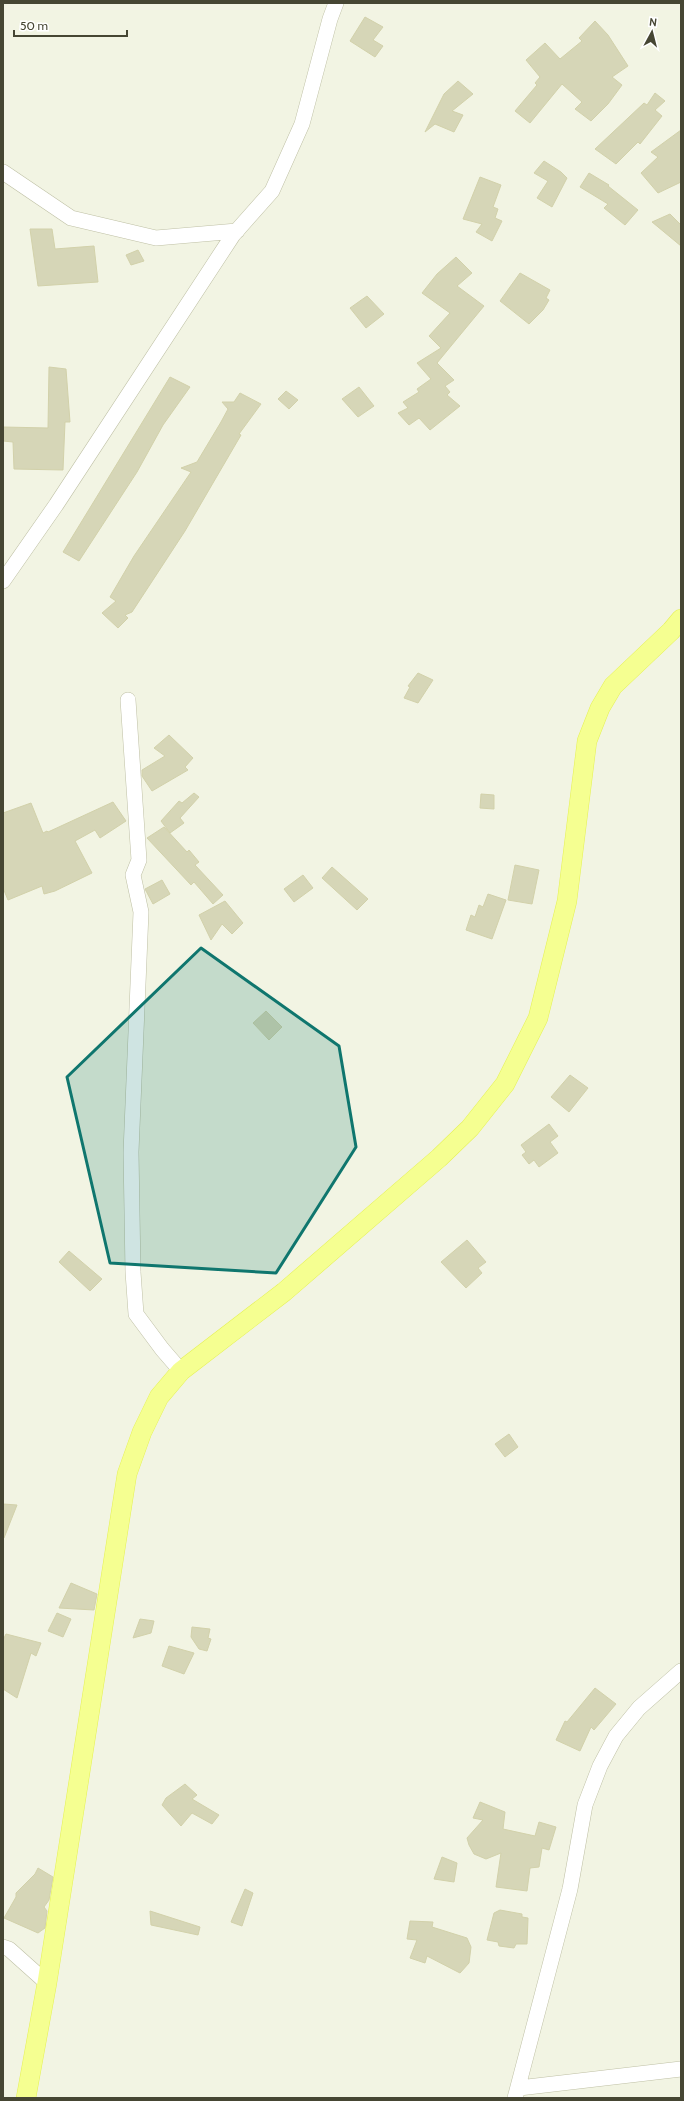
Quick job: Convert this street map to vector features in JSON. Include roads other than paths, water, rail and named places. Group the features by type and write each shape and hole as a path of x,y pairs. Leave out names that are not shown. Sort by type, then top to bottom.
{"main road":[{"path":"25,2098 47,1983 127,1474 142,1432 159,1397 181,1370 284,1292 438,1158 470,1128 505,1084 538,1018 565,908 587,741 600,708 613,686 671,631 681,619"}],"street":[{"path":"3,581 56,505 237,231 272,191 302,124 330,19 336,3"},
{"path":"3,172 71,218 156,238 237,231"},
{"path":"128,700 139,860 133,875 141,912 131,1152 133,1272 136,1314 181,1370"},
{"path":"681,1672 639,1708 616,1736 597,1772 585,1805 570,1889 549,1965 517,2093 681,2069"},
{"path":"3,1947 9,1949 47,1983"}]}
